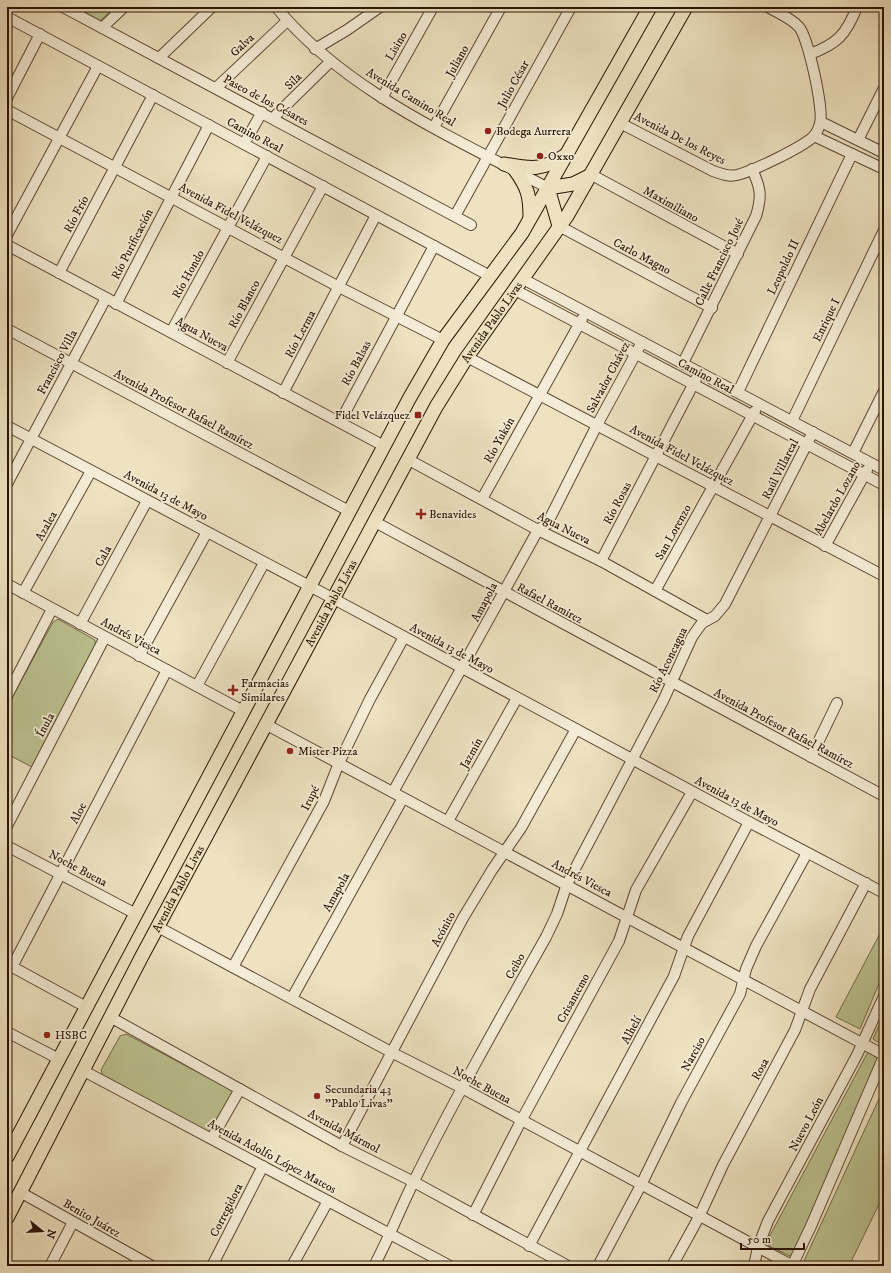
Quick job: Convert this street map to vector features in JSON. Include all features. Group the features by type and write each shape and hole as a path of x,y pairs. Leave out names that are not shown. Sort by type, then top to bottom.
{"main road":[{"path":"7,1157 349,511 443,340 522,233 650,7"},
{"name":"Avenida Pablo Livas","path":"7,1218 110,1017 436,407 467,357 523,279 592,175 620,122 686,7"},
{"path":"509,167 539,168 550,165 566,156"},
{"path":"509,167 524,182 528,193 530,219"},
{"path":"548,188 572,184 592,175"},
{"path":"548,188 559,226"}],"street":[{"name":"Paseo de los Césares","path":"63,7 262,112 471,226"},
{"path":"102,28 124,7"},
{"path":"159,58 212,7"},
{"name":"Avenida Camino Real","path":"276,7 287,21 330,62 382,98 548,188"},
{"path":"315,48 347,30 380,7"},
{"name":"Lisino","path":"382,98 433,7"},
{"name":"Juliano","path":"434,127 502,7"},
{"name":"Julio César","path":"455,216 571,7"},
{"path":"768,7 792,21 799,27 804,36 810,54 821,122 814,136 884,169"},
{"path":"810,54 836,42 849,25 857,7"},
{"name":"Camino Real","path":"7,17 490,276"},
{"name":"Galva","path":"216,88 287,21"},
{"path":"7,98 40,34"},
{"name":"Sila","path":"273,118 330,62"},
{"path":"7,235 98,66"},
{"path":"858,140 884,88"},
{"name":"Río Frío","path":"59,273 153,95"},
{"name":"Avenida Fidel Velázquez","path":"7,110 284,256 339,287 443,340"},
{"path":"244,144 262,112"},
{"name":"Avenida De los Reyes","path":"620,122 713,171 726,176 736,175 752,169 803,144 814,136"},
{"path":"821,122 884,153"},
{"name":"Río Purificación","path":"116,304 209,125"},
{"name":"Leopoldo II","path":"738,392 852,154"},
{"name":"Río Hondo","path":"171,332 267,156"},
{"name":"Calle Francisco José","path":"683,363 712,308 756,216 761,193 759,184 752,169"},
{"name":"Maximiliano","path":"592,175 738,254"},
{"name":"Río Blanco","path":"227,363 323,186"},
{"name":"Río Lerma","path":"283,393 376,215"},
{"name":"Carlo Magno","path":"559,226 712,308"},
{"name":"Enrique I","path":"792,421 884,230"},
{"name":"Agua Nueva","path":"7,245 384,446"},
{"name":"Río Balsas","path":"340,422 434,246"},
{"name":"Camino Real","path":"523,279 884,470"},
{"name":"Camino Real","path":"515,290 884,485"},
{"name":"Francisco Villa","path":"7,484 106,298"},
{"name":"Río Yukón","path":"482,499 539,394 586,313"},
{"name":"Avenida Profesor Rafael Ramírez","path":"7,330 349,511"},
{"name":"Salvador Chávez","path":"597,425 642,342"},
{"name":"Avenida Fidel Velázquez","path":"467,357 884,576"},
{"name":"Río Rosas","path":"601,561 700,372"},
{"path":"853,453 884,391"},
{"name":"San Lorenzo","path":"655,591 759,404"},
{"name":"Amapola","path":"393,792 538,530 547,524 597,425"},
{"name":"Avenida 13 de Mayo","path":"7,426 884,893"},
{"name":"Raúl Villareal","path":"770,517 813,432"},
{"name":"Agua Nueva","path":"409,460 538,530 601,561 707,620"},
{"name":"Abelardo Lozano","path":"825,546 871,463"},
{"name":"Azalea","path":"23,593 91,471"},
{"name":"Cala","path":"80,624 147,500"},
{"name":"Río Aconcagua","path":"632,759 671,683 692,637 707,620 715,616 725,604 770,517"},
{"name":"Rafael Ramirez","path":"375,522 671,683"},
{"path":"139,656 207,532"},
{"path":"197,686 264,563"},
{"name":"Andrés Viesca","path":"7,584 243,711"},
{"path":"7,696 52,609"},
{"name":"Ínula","path":"7,826 105,637"},
{"name":"Irupé","path":"233,967 324,801 339,763 404,637"},
{"name":"Aloe","path":"9,966 60,874 166,670"},
{"name":"Avenida Profesor Rafael Ramírez","path":"671,683 884,796"},
{"name":"Jazmín","path":"448,821 517,698"},
{"path":"811,757 837,703"},
{"name":"Andrés Viesca","path":"267,724 884,1055"},
{"name":"Acónito","path":"342,1146 464,918 492,870 530,813 576,730"},
{"name":"Ceibo","path":"374,1266 391,1234 414,1182 462,1088 546,937 557,914 566,884 632,759"},
{"name":"Crisantemo","path":"473,1215 521,1121 616,947 628,917 636,890 692,792"},
{"name":"Amapola","path":"292,998 403,798"},
{"name":"Alhelí","path":"529,1246 674,976 684,947 702,910 749,822"},
{"name":"Noche Buena","path":"7,846 136,914"},
{"name":"Narciso","path":"598,1266 641,1185 681,1103 740,994 743,979 756,946 807,853"},
{"name":"Rosa","path":"672,1266 699,1216 722,1165 796,1030 810,989 866,883"},
{"name":"Noche Buena","path":"158,927 391,1052 462,1088 792,1266"},
{"path":"9,966 86,1007"},
{"name":"Nuevo León","path":"754,1266 758,1248 768,1221 863,1043 884,996"},
{"name":"Avenida Mármol","path":"110,1017 342,1146 414,1182 568,1266"},
{"path":"7,1032 58,1059"},
{"path":"792,1266 811,1226 884,1055"},
{"name":"Avenida Adolfo López Mateos","path":"82,1070 450,1266"},
{"path":"212,1138 240,1089"},
{"name":"Corregidora","path":"212,1266 263,1166"},
{"name":"Benito Juárez","path":"20,1192 73,1222 136,1263 152,1266"},
{"path":"292,1266 328,1201"},
{"path":"50,1266 73,1222"}],"green space":[{"path":"76,7 115,7 100,21"},
{"path":"58,619 95,640 95,646 32,767 7,754 7,707 53,622"},
{"path":"884,926 884,972 860,1029 836,1017"},
{"path":"884,1014 884,1046 873,1039"},
{"path":"126,1034 233,1091 233,1097 209,1133 103,1076 101,1070 120,1036"},
{"path":"868,1052 882,1061 794,1258 769,1246 767,1241"},
{"path":"884,1088 884,1194 849,1266 808,1266 803,1263"}],"place":[{"name":"Bodega Aurrera","path":"488,131"},
{"name":"Oxxo","path":"540,156"},
{"name":"Fidel Velázquez","path":"418,415"},
{"name":"Benavides","path":"421,514"},
{"name":"Farmacias Similares","path":"233,690"},
{"name":"Mister Pizza","path":"290,751"},
{"name":"HSBC","path":"47,1035"},
{"name":"Secundaria 43 \"Pablo Livas\"","path":"317,1096"}]}
